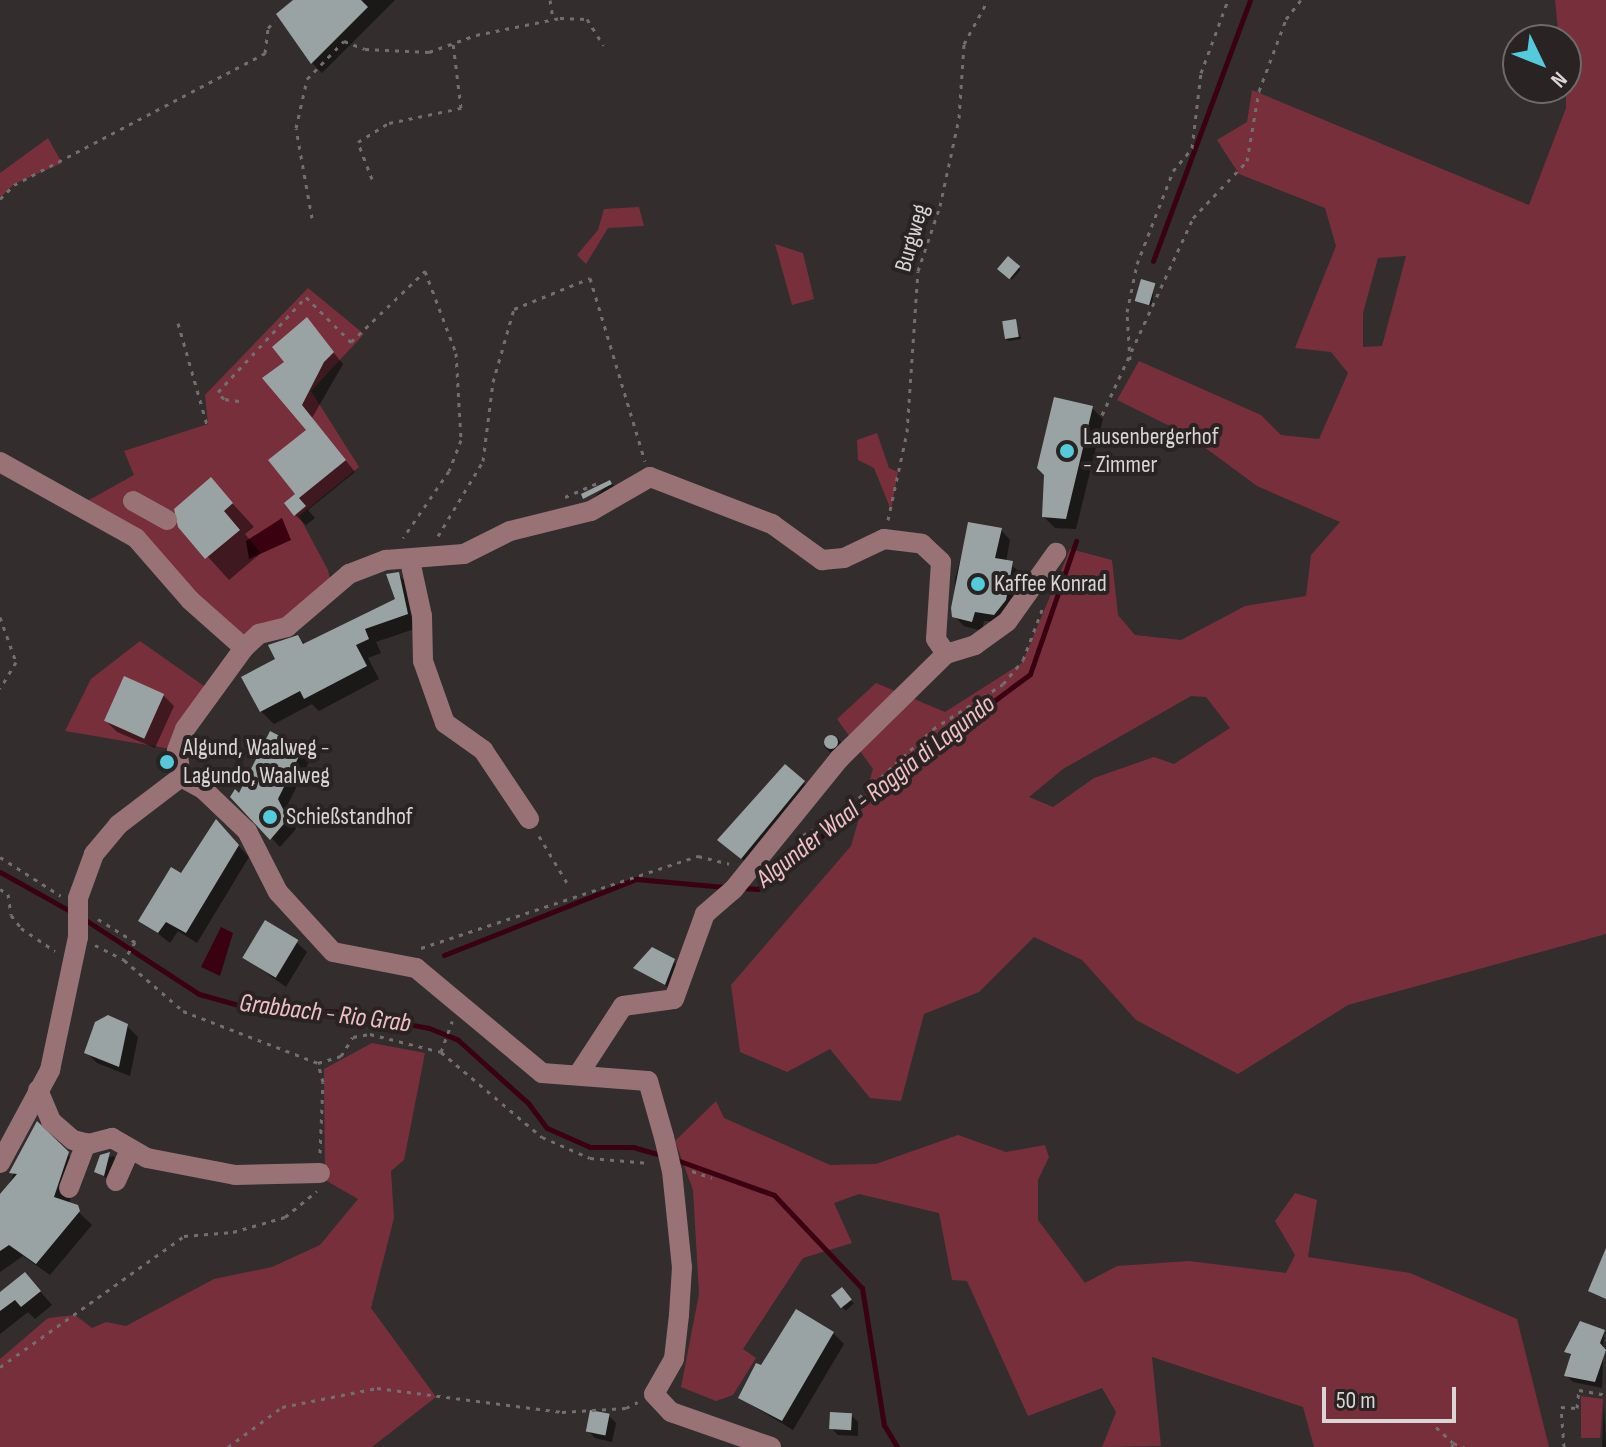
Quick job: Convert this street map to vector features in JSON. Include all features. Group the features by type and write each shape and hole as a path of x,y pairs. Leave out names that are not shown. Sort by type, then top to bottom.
{"lane":[{"path":"0,462 136,538 190,600 244,648"},
{"path":"181,777 177,750 185,729 244,648 259,634 287,627 349,574 386,560 456,556 510,531 591,511 650,477 772,524 822,560 844,558 884,539 922,544 941,562 936,639 946,654"},
{"path":"133,501 167,520"},
{"path":"578,1075 623,1006 674,999 705,914 748,869 839,759 946,654 975,645 1007,622 1056,553"},
{"path":"416,559 423,661 445,723 483,750 529,819"},
{"path":"0,1163 50,1070 77,942 78,898 94,854 118,825 181,777"},
{"path":"181,777 203,789 247,831 278,892 321,943 342,955 416,968 542,1073 648,1081 674,1169 682,1267 674,1359 654,1394 671,1412 771,1447"},
{"path":"38,1090 60,1131 86,1143 112,1138 130,1149 235,1175 320,1173"},
{"path":"69,1188 86,1143"},
{"path":"116,1181 130,1149"}],"path":[{"path":"550,0 553,18"},
{"name":"Burgweg","path":"884,539 907,432 918,271 940,206 959,118 964,44 988,0"},
{"path":"1130,361 1127,312 1137,264 1173,171 1192,148 1201,73 1228,0"},
{"path":"1102,415 1130,361 1193,218 1247,161 1259,91 1286,19 1301,0"},
{"path":"312,218 296,128 307,79 344,41 394,52 429,52 553,18 587,19 603,45"},
{"path":"0,199 14,185 265,53 268,28 275,21"},
{"path":"372,179 358,142 389,123 461,108 453,43"},
{"path":"239,401 224,399 218,392 306,297 351,342 425,271 456,353 461,440 424,512 386,560"},
{"path":"416,559 483,461 493,382 514,309 590,278 645,462 633,467"},
{"path":"178,323 207,425"},
{"path":"555,501 608,478"},
{"path":"799,837 837,818 933,729 1003,684 1023,660 1044,604"},
{"path":"0,617 16,662 0,689"},
{"path":"529,819 569,886"},
{"path":"392,963 403,954 698,856 748,869"},
{"path":"0,889 8,894 11,915 44,947 88,941 124,960 183,1011 318,1063"},
{"path":"124,960 135,942"},
{"path":"444,1041 448,1025"},
{"path":"441,1052 542,1137 590,1158 674,1169 712,1178"},
{"path":"228,1447 282,1407 377,1388 562,1412 626,1408 654,1394"},
{"path":"1564,1447 1561,1407 1577,1408 1579,1390 1606,1395"},
{"path":"1436,1427 1452,1445 1464,1447"}],"shaded area":[{"path":"1555,0 1606,0 1606,934 1348,1005 1238,1074 1136,1020 1082,960 1034,937 979,992 924,1014 901,1101 870,1098 830,1049 787,1072 740,1052 731,985 851,846 873,769 837,719 876,683 945,712 1022,663 1070,549 1112,560 1118,615 1135,635 1181,640 1245,606 1306,596 1311,555 1340,522 1257,486 1188,435 1117,400 1139,361 1261,415 1281,435 1319,439 1348,373 1331,352 1295,348 1336,246 1325,208 1239,174 1217,140 1247,122 1252,90 1529,205 1566,104 1582,104 1582,24 1557,24","holes":["1406,256 1382,346 1363,347 1363,313 1378,258","1191,696 1206,697 1230,728 1174,764 1154,757 1094,778 1053,807 1029,797 1063,769"]},
{"path":"48,138 62,163 14,184 0,198 0,173"},
{"path":"639,207 644,226 608,228 586,264 577,255 598,230 604,209"},
{"path":"775,244 803,253 814,299 792,305"},
{"path":"308,288 364,334 311,391 359,467 299,516 328,570 332,588 244,648 136,538 80,505 134,475 124,451 208,424 205,395"},
{"path":"877,433 889,468 898,472 891,510 874,468 858,460 857,440"},
{"path":"282,518 291,540 249,559 246,541"},
{"path":"140,641 211,691 177,750 65,731 91,679"},
{"path":"221,927 233,933 220,976 201,967"},
{"path":"372,1043 425,1053 404,1160 391,1171 394,1218 371,1308 436,1397 372,1447 0,1447 0,1359 48,1318 75,1315 92,1328 106,1322 126,1326 214,1279 272,1267 320,1245 358,1199 325,1180 324,1069"},
{"path":"716,1101 724,1118 830,1165 876,1164 958,1135 1006,1152 1045,1145 1049,1157 1038,1180 1038,1220 1085,1283 1117,1266 1189,1261 1286,1273 1295,1255 1275,1221 1295,1193 1317,1200 1308,1257 1410,1273 1517,1319 1549,1447 1314,1447 1303,1407 1152,1357 1161,1446 1102,1447 1116,1412 1102,1388 1028,1416 967,1281 952,1280 939,1213 859,1194 834,1203 852,1243 803,1258 743,1349 756,1358 733,1395 716,1401 681,1387 699,1294 693,1190 675,1141"},
{"path":"1581,1396 1603,1399 1600,1438 1581,1438"}],"building":[{"path":"293,0 361,0 368,7 311,64 276,14"},
{"path":"1008,256 1020,266 1009,279 997,269"},
{"path":"1141,279 1155,283 1149,305 1135,301"},
{"path":"307,317 334,352 324,362 302,405 346,460 299,498 306,506 294,516 284,503 295,494 268,460 306,430 262,378 284,362 272,347"},
{"path":"1016,319 1019,337 1005,339 1002,321"},
{"path":"1054,397 1093,406 1066,519 1042,517 1044,475 1037,468"},
{"path":"211,477 233,503 224,511 240,530 205,559 178,527 174,509"},
{"path":"610,480 612,484 583,499 581,494"},
{"path":"968,522 1002,528 995,558 1013,561 1006,600 994,615 975,612 972,622 952,617 951,608"},
{"path":"399,572 408,614 365,629 369,639 356,645 367,666 304,699 300,691 260,712 241,677 275,659 268,645 298,635 303,644 395,599 386,574"},
{"path":"124,676 164,694 144,739 104,721"},
{"path":"270,731 303,748 278,799 288,819 270,840 230,797 235,789 239,793"},
{"path":"831,735 838,742 831,749 824,742"},
{"path":"785,764 805,781 741,859 717,840"},
{"path":"216,819 239,845 186,933 166,922 158,933 138,921 171,867 181,873"},
{"path":"265,920 298,940 276,978 242,958"},
{"path":"652,947 675,959 665,985 633,968"},
{"path":"108,1015 128,1024 119,1067 84,1053 95,1022"},
{"path":"37,1121 69,1152 54,1197 78,1205 80,1211 36,1264 9,1245 0,1251 0,1194 17,1174 9,1173"},
{"path":"110,1152 104,1176 94,1172 100,1155"},
{"path":"1606,1248 1606,1299 1588,1291"},
{"path":"25,1272 41,1291 21,1307 15,1300 0,1311 0,1292"},
{"path":"842,1287 852,1300 841,1308 831,1296"},
{"path":"796,1309 834,1332 782,1421 738,1398 756,1363 761,1365"},
{"path":"1580,1321 1605,1330 1600,1343 1606,1350 1595,1382 1564,1376 1571,1354 1564,1352"},
{"path":"590,1410 610,1414 605,1435 586,1432"},
{"path":"830,1412 852,1413 851,1430 829,1429"}],"waterway":[{"name":"Algunder Waal - Roggia di Lagundo","path":"1153,261 1250,0"},
{"name":"Algunder Waal - Roggia di Lagundo","path":"743,888 758,889 896,774 1030,674 1076,541"},
{"name":"Grabbach - Rio Grab","path":"0,872 72,912"},
{"name":"Algunder Waal - Roggia di Lagundo","path":"444,955 636,879 725,887"},
{"name":"Grabbach - Rio Grab","path":"84,919 199,994 246,1007 342,1012 429,1028 458,1040 528,1103 547,1128 590,1147 633,1147 664,1156"},
{"name":"Grabbach - Rio Grab","path":"674,1159 774,1195 862,1288 884,1425 897,1447"}],"place":[{"name":"Lausenbergerhof - Zimmer","path":"1067,451"},
{"name":"Kaffee Konrad","path":"978,584"},
{"name":"Algund, Waalweg - Lagundo, Waalweg","path":"167,762"},
{"name":"Schießstandhof","path":"270,817"}]}
